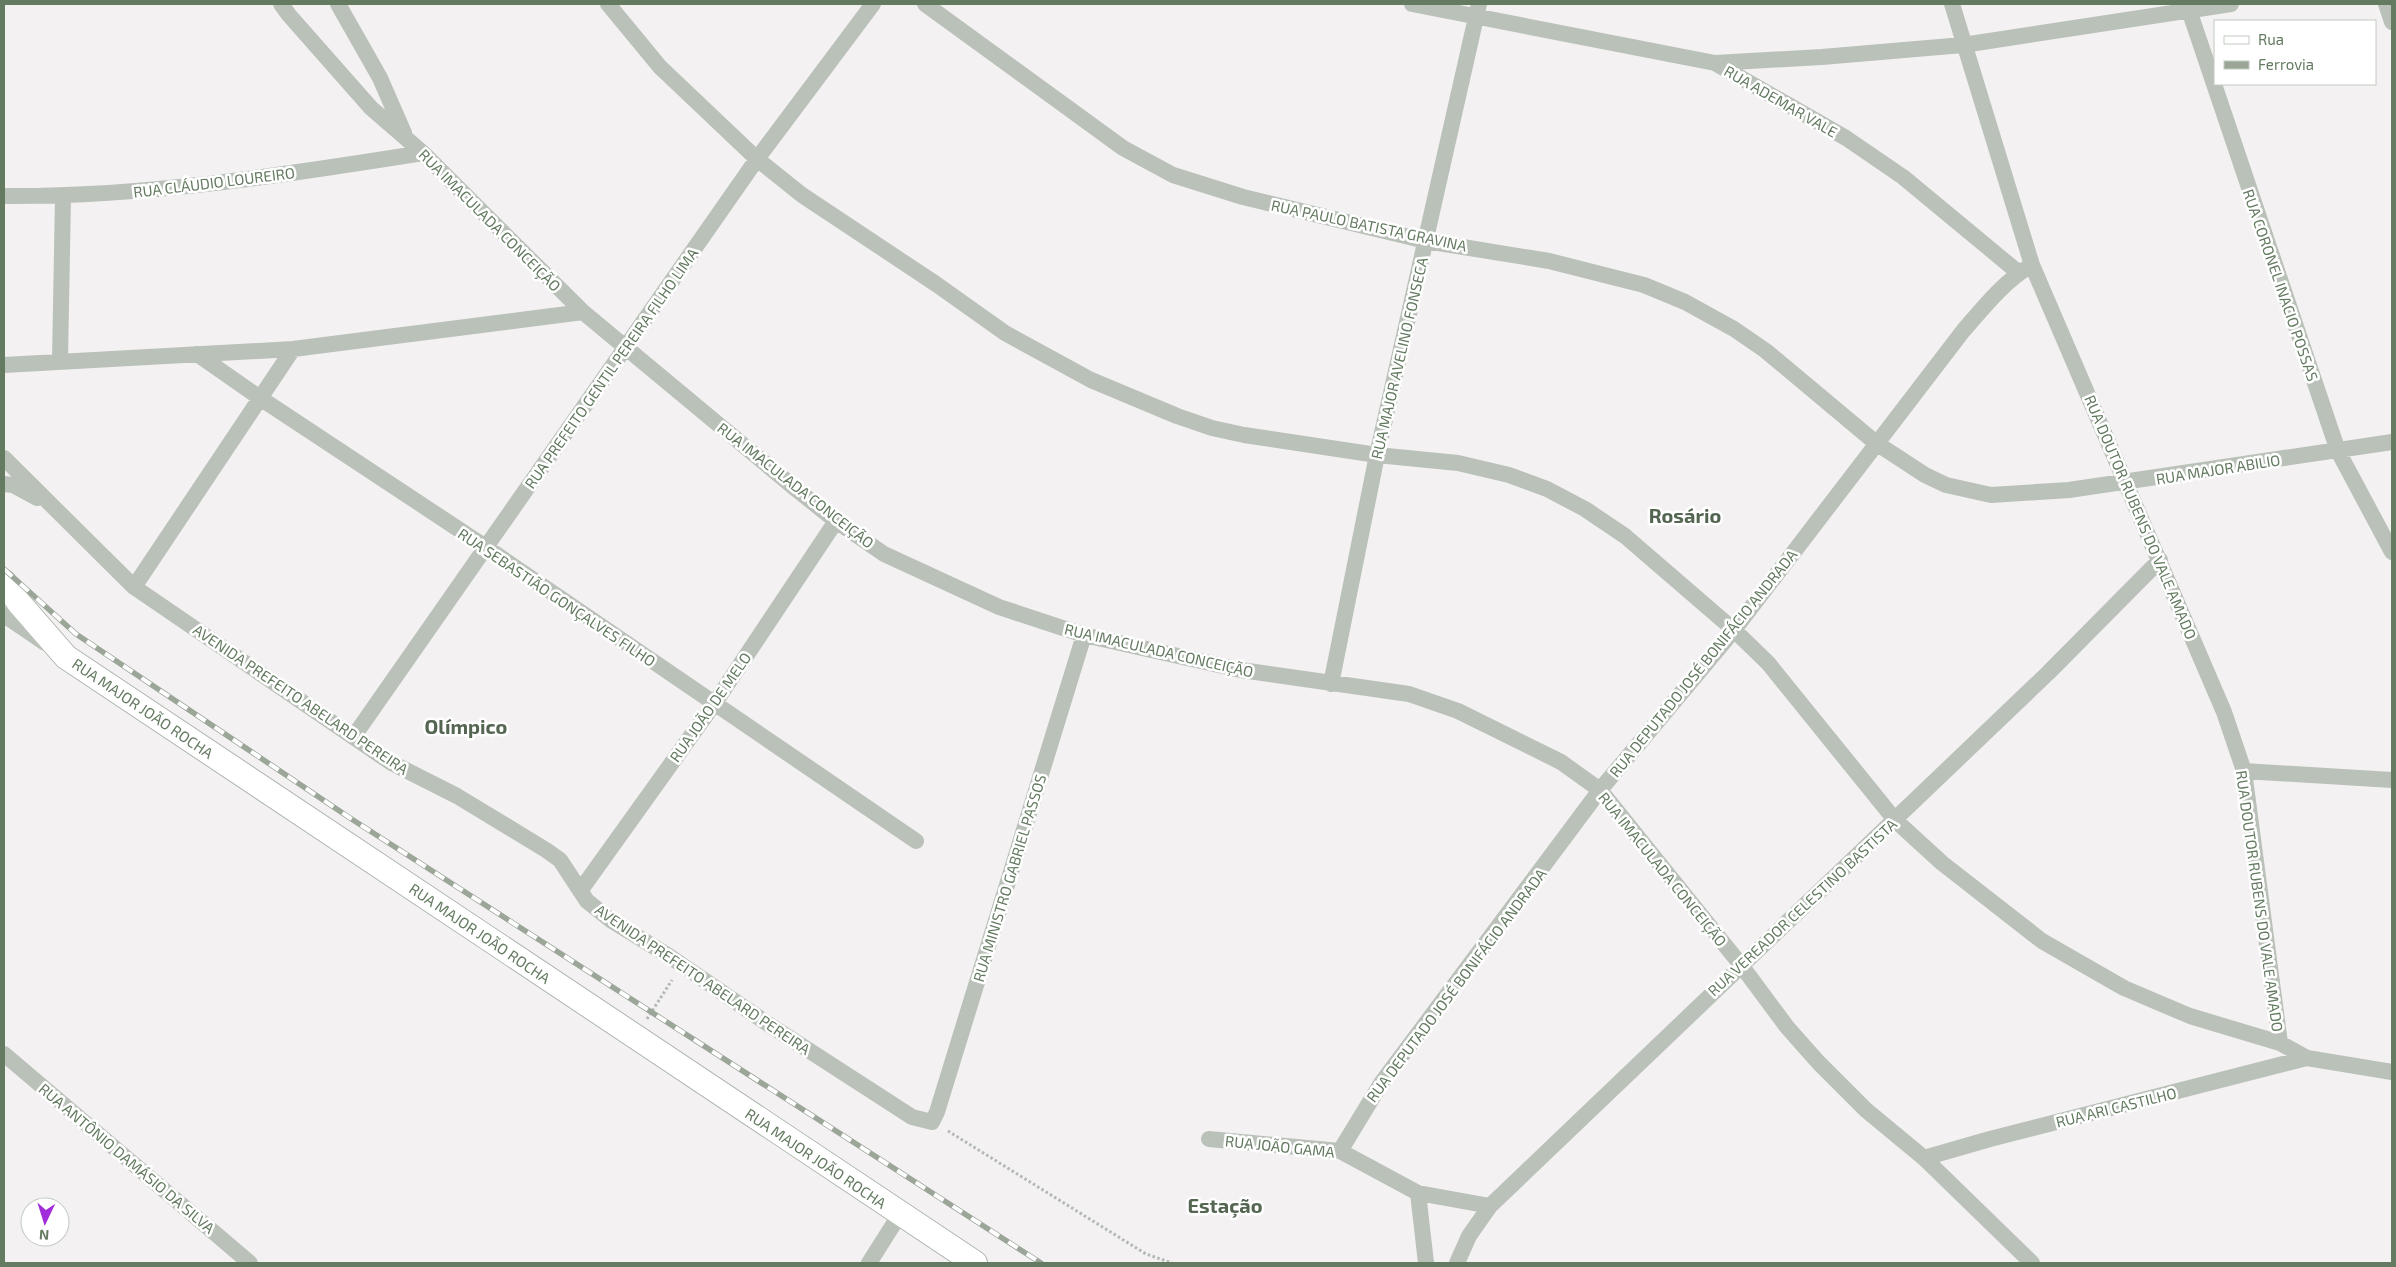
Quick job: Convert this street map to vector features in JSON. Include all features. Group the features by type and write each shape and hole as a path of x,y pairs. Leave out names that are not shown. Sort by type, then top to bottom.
{"main road":[{"name":"RUA MAJOR JOÃO ROCHA","path":"4,582 19,603 66,657 975,1263"}],"street":[{"name":"RUA IMACULADA CONCEIÇÃO","path":"281,4 371,108 423,153 583,312 836,521 884,554 990,603 1084,635 1241,670 1409,694 1458,711 1561,762 1600,790 1741,965 1787,1027 1818,1062 1866,1110 1924,1158 2032,1263"},
{"path":"338,4 380,78 405,138"},
{"path":"608,4 660,67 757,160 802,195 936,284 1005,333 1091,380 1177,416 1212,428 1244,435 1376,454 1458,463 1509,476 1547,489 1585,509 1624,536 1734,630 1768,663 1895,820 1942,863 1989,902 2042,941 2124,988 2165,1006 2222,1026 2280,1043 2308,1058 2392,1072"},
{"name":"RUA PREFEITO GENTIL PEREIRA FILHO LIMA","path":"354,736 487,548 624,346 757,160 873,4"},
{"name":"RUA PAULO BATISTA GRAVINA","path":"925,4 1123,148 1173,175 1243,197 1426,241 1549,261 1644,285 1685,302 1734,329 1766,351 1876,443"},
{"name":"RUA ADEMAR VALE","path":"1412,4 1477,11 1715,63 1846,138 1903,177 2025,269"},
{"name":"RUA DOUTOR RUBENS DO VALE AMADO","path":"1952,4 2025,269 2127,482 2224,712 2244,771 2280,1043"},
{"path":"1715,63 1822,57 1963,45 2231,4"},
{"path":"2386,4 2392,22"},
{"name":"RUA CORONEL INACIO POSSAS","path":"2189,10 2214,84"},
{"name":"RUA MAJOR AVELINO FONSECA","path":"1331,684 1376,454 1477,11"},
{"name":"RUA CORONEL INACIO POSSAS","path":"2214,85 2338,450 2392,552"},
{"name":"RUA CLÁUDIO LOUREIRO","path":"4,196 63,196 205,185 423,153"},
{"path":"60,361 63,196"},
{"name":"RUA DEPUTADO JOSÉ BONIFÁCIO ANDRADA","path":"1340,1151 1382,1082 1600,790 1734,630 1962,330 1998,291 2025,269"},
{"path":"4,365 292,349 583,312"},
{"path":"134,587 292,349"},
{"name":"RUA SEBASTIÃO GONÇALVES FILHO","path":"198,354 260,398 487,548 916,840"},
{"name":"RUA MAJOR ABILIO","path":"1876,443 1932,478 1946,484 1991,495 2069,490 2392,442"},
{"name":"AVENIDA PREFEITO ABELARD PEREIRA","path":"4,458 134,587 390,762 457,796 546,850 560,860 587,901 612,921 682,964 768,1024 912,1117 932,1122"},
{"name":"AVENIDA PREFEITO ABELARD PEREIRA","path":"4,484 13,485 52,506"},
{"name":"RUA JOÃO DE MELO","path":"580,891 714,704 836,521"},
{"name":"RUA VEREADOR CELESTINO BASTISTA","path":"1457,1263 1469,1236 1490,1206 1895,820 2112,610 2160,560"},
{"path":"4,615 66,657"},
{"name":"RUA MINISTRO GABRIEL PASSOS","path":"932,1122 1084,635"},
{"path":"2244,771 2392,780"},
{"name":"RUA ANTÔNIO DAMÁSIO DA SILVA","path":"4,1054 250,1263"},
{"name":"RUA ARI CASTILHO","path":"1924,1158 1990,1139 2308,1058"},
{"name":"RUA JOÃO GAMA","path":"1210,1138 1340,1151 1418,1193 1490,1206"},
{"path":"1418,1193 1426,1263"},
{"path":"869,1263 900,1214"}],"path":[{"path":"634,1037 682,964"},
{"path":"932,1122 1146,1254 1172,1263"}],"railway":[{"path":"4,569 76,634 350,818 1041,1263"}],"district":[{"name":"Rosário","path":"1685,515"},
{"name":"Olímpico","path":"466,726"},
{"name":"Estação","path":"1225,1205"}]}
